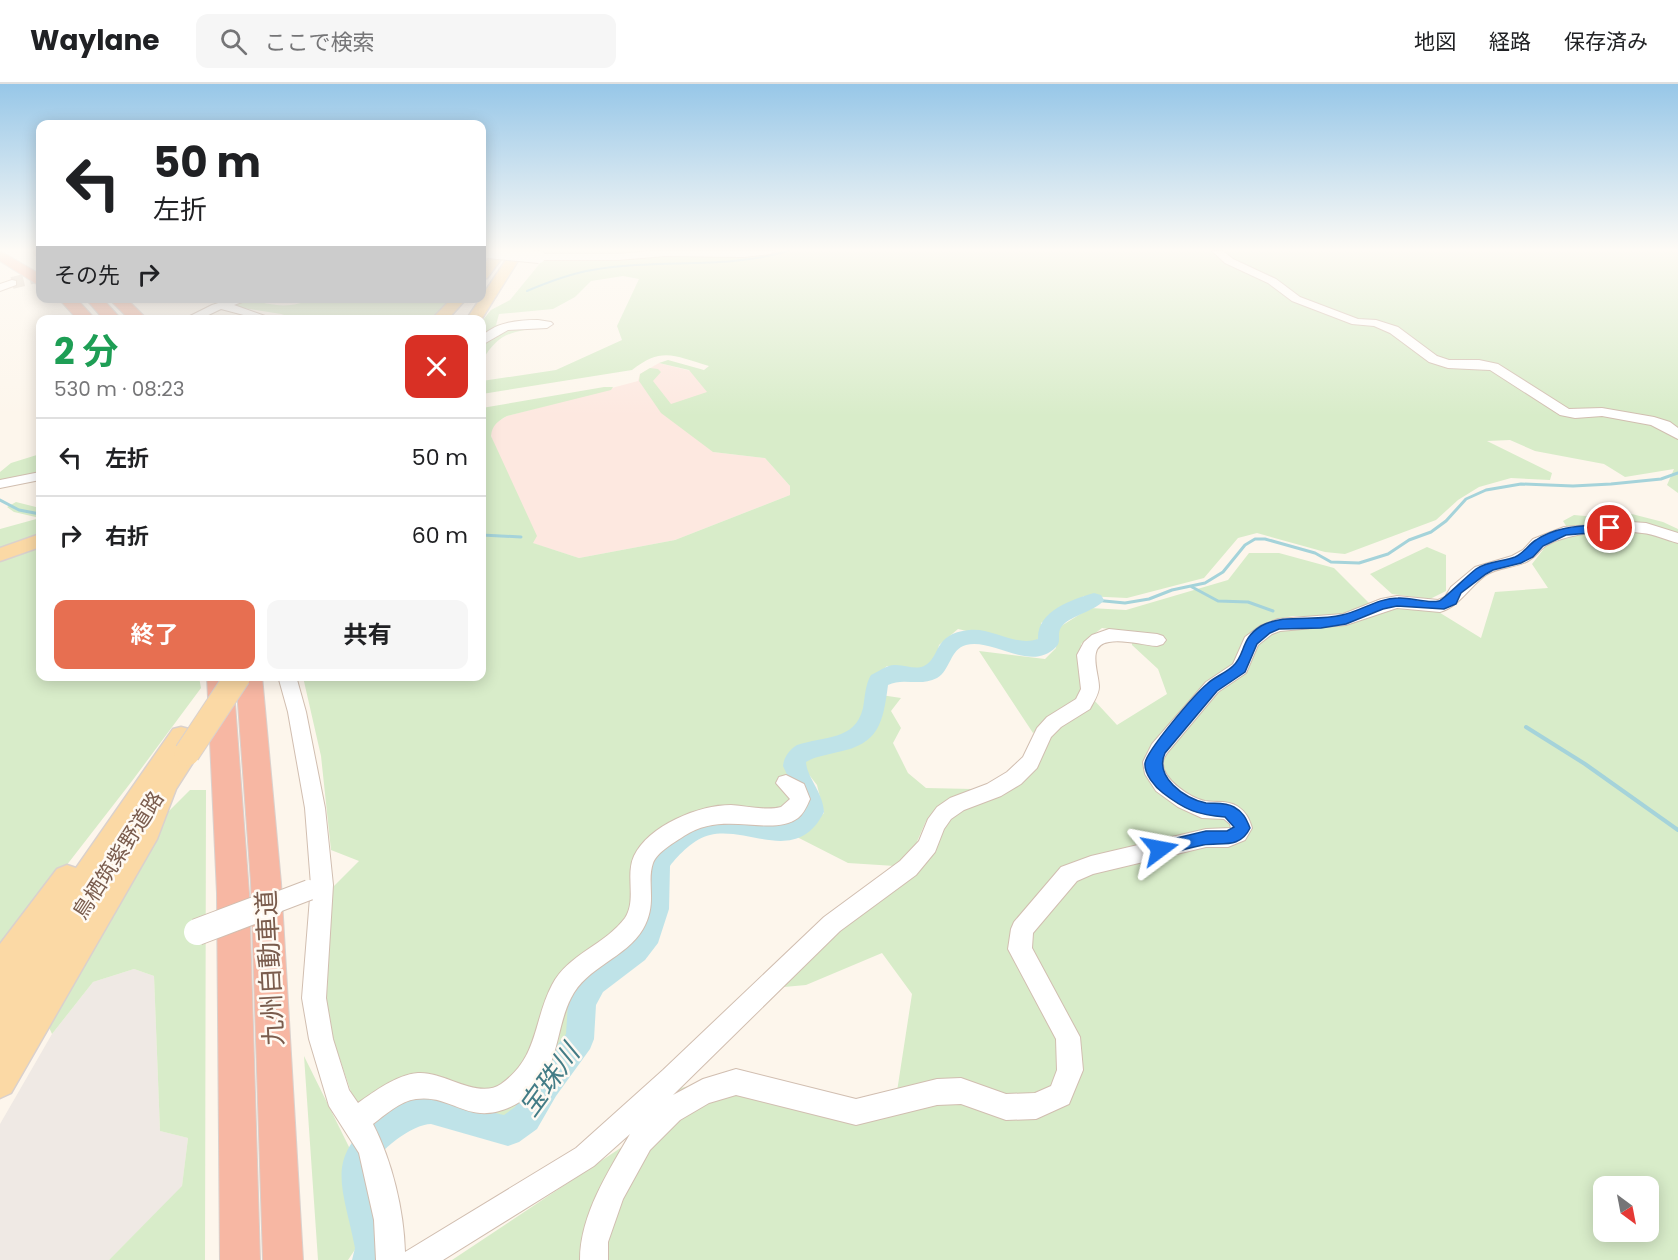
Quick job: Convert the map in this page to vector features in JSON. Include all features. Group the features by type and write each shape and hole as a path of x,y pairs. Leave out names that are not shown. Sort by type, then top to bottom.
{"highway":[{"name":"九州自動車道","path":"221,681 233,893 240,1260"},
{"name":"九州自動車道","path":"249,681 266,883 283,1260"}],"main road":[{"path":"0,555 35,542"},
{"name":"鳥栖筑紫野道路","path":"0,1035 174,759 218,681"},
{"name":"鳥栖筑紫野道路","path":"0,1003 174,759 234,681"},
{"path":"0,967 140,779 174,759"},
{"path":"0,1082 148,831 174,759"}],"street":[{"path":"199,315 221,306"},
{"path":"226,306 256,315"},
{"path":"1314,306 1356,322 1376,323 1394,330 1414,347 1448,364 1479,364 1499,370 1520,386 1565,412 1575,414 1602,412 1654,422 1665,425 1678,435"},
{"path":"486,338 491,333 510,325 547,324"},
{"path":"0,484 36,477"},
{"path":"594,1260 594,1242 612,1192 642,1141 671,1111 702,1092 736,1082 856,1112 938,1092 961,1091 1006,1107 1036,1106 1060,1095 1070,1070 1068,1037 1020,949 1022,929 1069,874 1092,865 1206,838 1228,838 1238,834 1242,828 1239,819 1228,811 1202,809 1185,801 1163,786 1155,774 1153,762 1159,749 1212,687 1240,668 1251,641 1266,630 1278,625 1346,619 1381,605 1397,602 1440,606 1451,601 1456,591 1481,571 1517,560 1529,554 1539,543 1569,530 1646,528 1678,538"},
{"path":"416,1260 585,1157 672,1079 832,924 908,868 928,846 935,825 944,813 957,804 994,790 1014,778 1029,762 1049,728 1083,704 1090,689 1086,656 1090,646 1098,639 1109,635 1157,640"},
{"path":"288,681 297,712 315,808 314,998 321,1039 338,1098 363,1136 388,1220 390,1260"},
{"path":"363,1136 403,1089 417,1086 433,1087 472,1101 488,1102 510,1093 525,1081 537,1065 561,992 577,971 631,928 642,900 642,862 647,853 681,825 695,818 713,814 777,817 786,815 795,808 800,799 797,790 786,783"},
{"path":"197,933 315,887"}],"shaded area":[{"path":"659,363 699,373 715,393 713,452 765,458 790,486 790,495 675,540 579,558 532,543 491,436 491,429 507,416 638,381 640,374"},
{"path":"134,969 154,976 160,1131 188,1138 182,1187 109,1260 0,1260 0,1124 52,1034 93,982"}],"green space":[{"path":"444,306 436,315 284,315 236,307"},
{"path":"499,306 559,306 553,309 499,314 496,325 537,319 546,326 516,332 501,338 486,355 486,316"},
{"path":"626,306 1678,306 1678,493 1667,485 1674,469 1625,477 1604,464 1535,451 1510,440 1487,441 1552,473 1550,480 1511,478 1479,487 1458,500 1436,520 1345,554 1325,552 1257,533 1238,538 1204,578 1127,598 1084,596 1041,623 1041,638 1027,645 958,629 939,645 934,666 918,673 887,666 872,679 867,714 851,737 800,747 791,755 789,770 804,792 802,814 787,824 771,828 723,819 698,823 659,853 652,867 648,921 631,945 587,980 577,1002 570,1043 536,1080 522,1106 497,1121 427,1101 378,1126 352,1095 326,1018 331,889 359,861 331,850 321,756 304,681 486,681 486,407 613,387 611,390 507,416 496,424 491,436 537,536 533,543 579,558 675,540 790,495 790,486 765,458 713,452 661,413 639,381 640,374 650,368 658,369 661,372 653,381 671,404 707,392 689,370 659,363 668,360 704,370 709,366 669,355 652,358 632,370 486,393 486,380 556,370 622,340 617,326"},
{"path":"36,455 36,474 0,480 0,472 11,463"},
{"path":"16,502 36,507 36,517 14,512 7,507"},
{"path":"1624,512 1663,522 1678,529 1678,1260 452,1260 634,1139 677,1089 738,1074 845,1107 896,1098 912,994 882,953 806,985 773,988 943,828 960,809 1012,787 1039,764 1051,732 1093,699 1117,725 1167,694 1158,669 1132,645 1132,632 1102,628 1081,644 1081,697 1033,733 979,651 1045,659 1056,648 1058,628 1090,608 1126,610 1228,580 1249,553 1279,553 1334,568 1371,605 1331,617 1293,616 1268,621 1327,628 1396,607 1437,611 1481,638 1495,592 1548,588 1532,564 1546,546 1572,535 1563,521 1574,515 1618,519"},
{"path":"36,519 36,681 200,681 201,688 0,951 0,529"},
{"path":"1427,547 1446,555 1446,591 1430,599 1392,594 1370,574"},
{"path":"881,695 901,698 891,711 901,728 893,743 908,773 926,788 973,789 942,806 926,821 912,853 895,866 848,863 797,837 824,813 817,785 803,767 809,755 850,745 858,740 871,725"},
{"path":"190,790 206,790 205,1260 109,1260 182,1186 188,1138 160,1131 154,976 134,969 93,982 52,1034 47,1023 167,813"},
{"path":"304,1056 350,1149 356,1248 348,1260 318,1260"}],"waterway":[{"path":"1094,600 1125,603 1149,599 1172,590 1205,583 1223,572 1245,545 1255,539 1265,539 1315,553 1331,562 1359,563 1388,554 1409,540 1431,532 1446,521 1466,499 1486,490 1521,484 1573,486 1611,484 1661,479 1678,473"},
{"path":"0,500 19,510 36,513"},
{"path":"486,535 521,537"},
{"path":"1192,587 1218,601 1248,602 1273,611"},
{"name":"宝珠川","path":"369,1260 372,1248 356,1169 359,1157 365,1148 396,1122 422,1109 441,1110 508,1131 526,1118 545,1085 580,1039 582,1003 593,983 635,951 649,934 656,909 657,866 662,856 688,833 705,825 726,823 771,832 789,830 800,824 812,812 812,803 795,766 798,755 814,748 846,742 862,734 872,716 878,681 895,672 914,676 927,674 935,670 948,647 968,637 988,639 1019,648 1039,648 1048,643 1048,630 1056,619 1094,600"},
{"path":"1526,727 1585,764 1678,830"}],"route":[{"path":"1160,849 1206,838 1228,838 1238,834 1242,828 1239,819 1228,811 1202,809 1163,786 1155,774 1153,762 1159,749 1212,687 1240,668 1251,641 1266,630 1278,625 1346,619 1381,605 1397,602 1440,606 1451,601 1456,591 1481,571 1517,560 1529,554 1539,543 1563,531 1610,528"}]}
